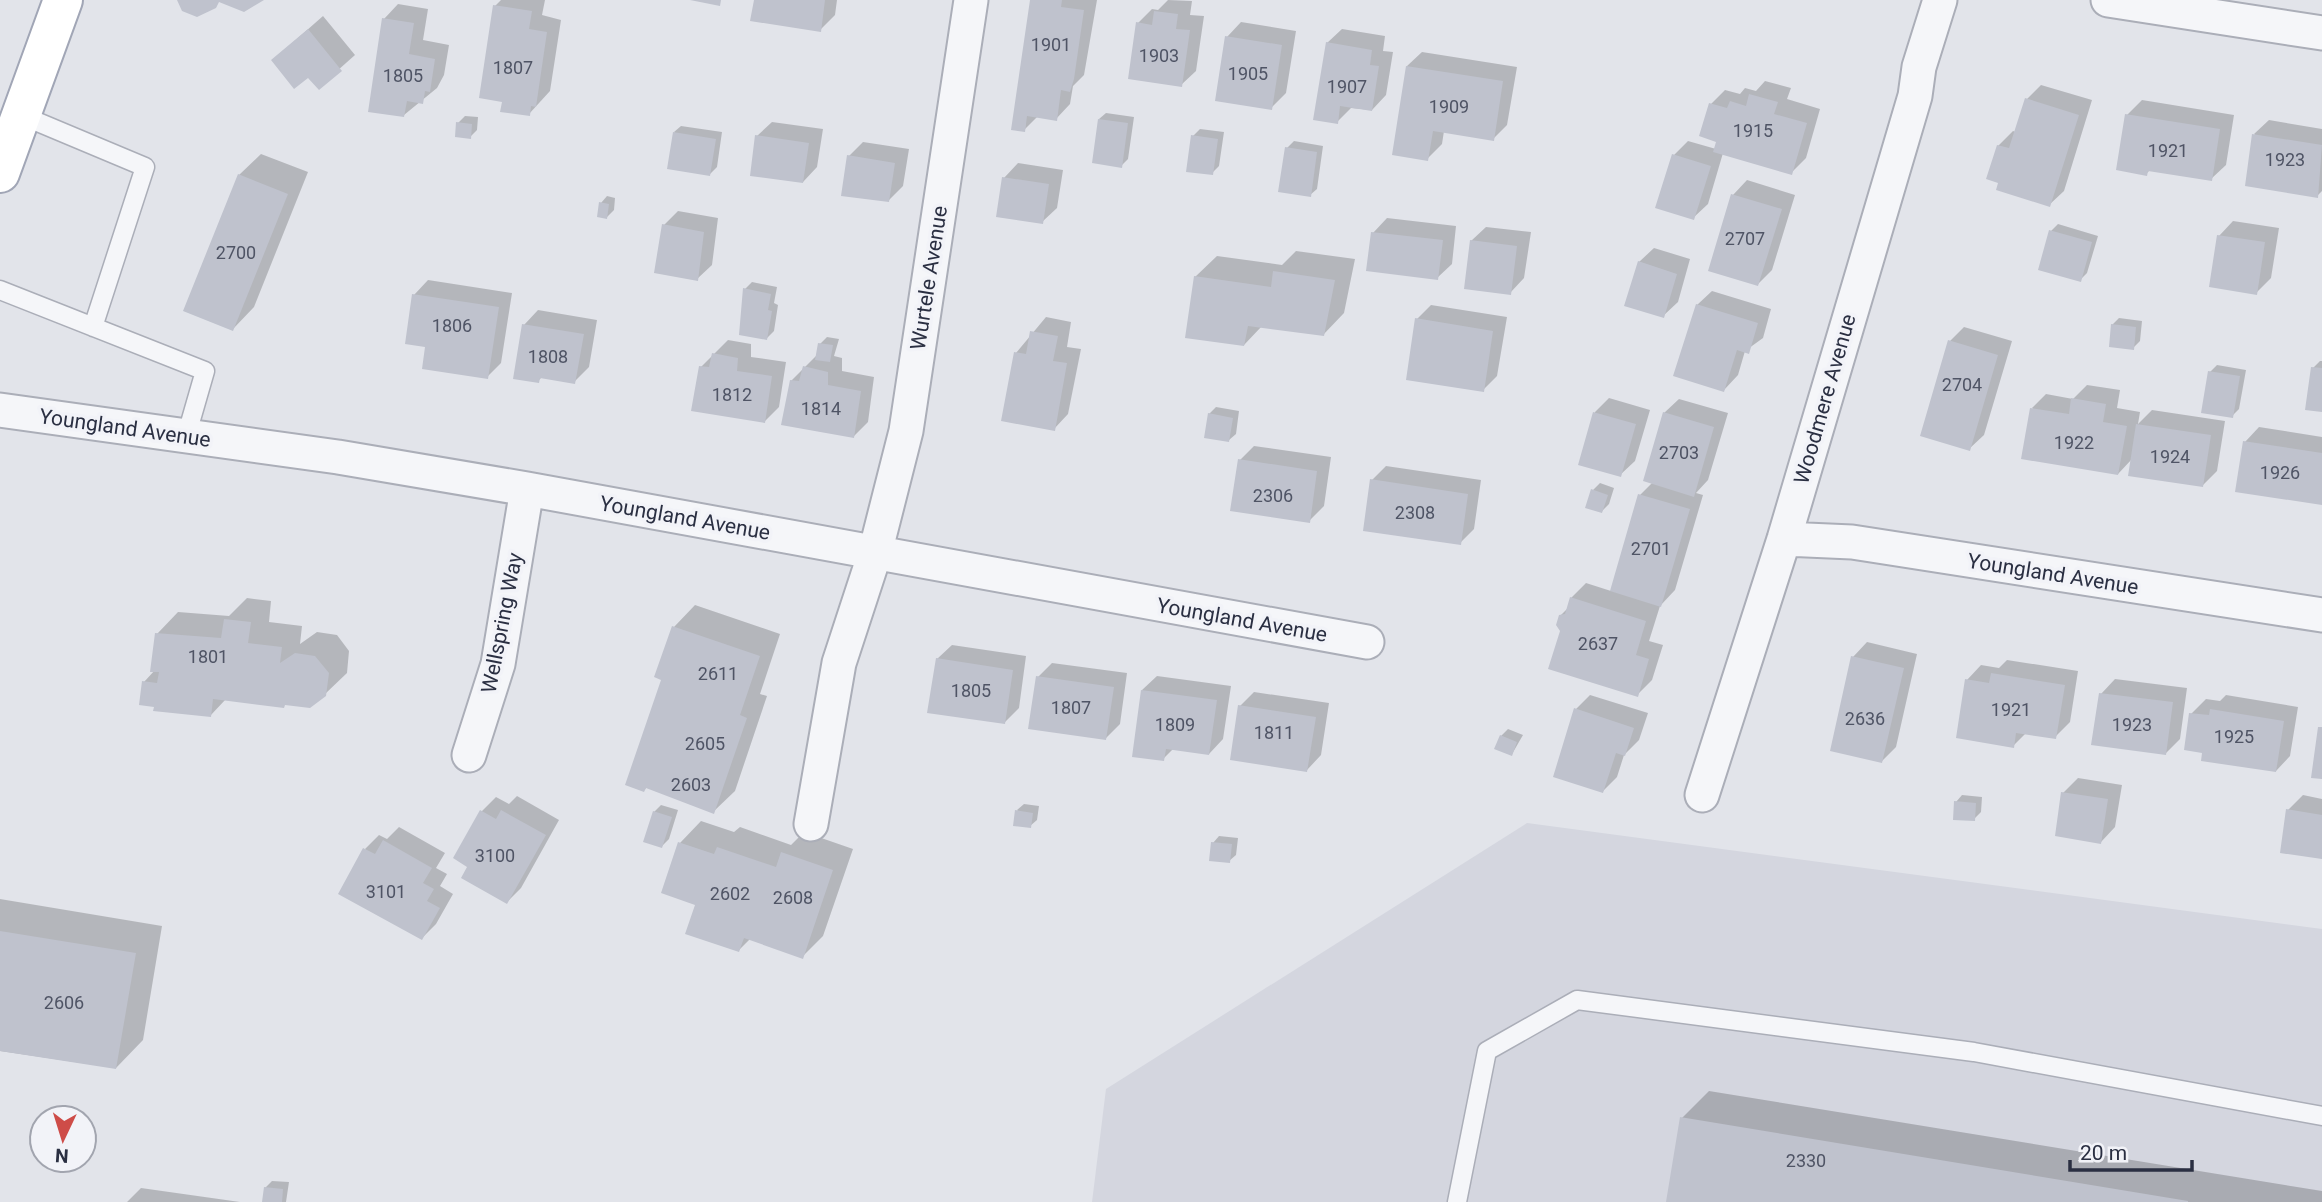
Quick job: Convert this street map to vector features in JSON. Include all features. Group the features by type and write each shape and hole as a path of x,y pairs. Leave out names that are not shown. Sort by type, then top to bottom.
{"main road":[{"path":"0,173 63,0"}],"street":[{"name":"Wurtele Avenue","path":"811,824 839,663 876,553 906,430 971,0"},
{"name":"Woodmere Avenue","path":"1702,795 1784,539 1915,96 1919,67 1940,0"},
{"path":"2108,0 2322,33"},
{"name":"Youngland Avenue","path":"0,410 338,457 527,489 1367,642"},
{"name":"Wellspring Way","path":"469,755 498,664 527,489"},
{"name":"Youngland Avenue","path":"1784,539 1852,542 2322,615"}],"lane":[{"path":"21,115 145,167 93,327"},
{"path":"0,290 205,371 186,437"},
{"path":"1457,1202 1487,1051 1577,1000 1974,1052 2322,1116"}],"shaded area":[{"path":"1527,823 2322,929 2322,1202 1092,1202 1106,1089"}],"building":[{"path":"177,0 264,0 244,12 219,2 216,8 197,17 182,11"},
{"path":"690,0 721,0 720,6"},
{"path":"754,0 825,0 821,32 750,21"},
{"path":"1030,0 1062,0 1061,7 1084,10 1074,79 1070,92 1061,90 1057,121 1027,116 1025,132 1011,130"},
{"path":"493,5 532,11 529,29 547,32 536,107 531,106 530,116 500,112 502,102 479,98"},
{"path":"1154,11 1178,14 1176,29 1190,30 1182,87 1128,79 1136,22 1152,25"},
{"path":"382,18 414,23 409,54 435,59 430,92 425,91 423,104 407,101 404,117 368,112"},
{"path":"308,29 342,71 319,90 308,78 294,89 271,60"},
{"path":"1225,36 1282,45 1272,110 1215,101"},
{"path":"1326,42 1372,50 1370,65 1379,66 1372,111 1340,106 1338,124 1313,120"},
{"path":"1406,66 1503,81 1494,141 1433,131 1428,161 1392,155"},
{"path":"1749,94 1778,102 1774,114 1807,123 1792,175 1713,152 1716,142 1699,136 1709,103 1727,108 1730,101 1746,106"},
{"path":"2025,98 2079,115 2050,207 1996,190 1998,183 1986,179 1997,145 2009,148"},
{"path":"2125,114 2220,129 2212,181 2148,171 2147,176 2116,170"},
{"path":"1098,119 1128,123 1122,168 1092,163"},
{"path":"456,122 472,124 471,139 455,137"},
{"path":"673,132 716,139 710,176 667,169"},
{"path":"2252,134 2322,145 2318,198 2245,186"},
{"path":"755,135 809,143 803,183 750,176"},
{"path":"1191,135 1218,139 1213,175 1186,172"},
{"path":"1285,147 1317,152 1311,197 1278,192"},
{"path":"1672,154 1711,166 1694,220 1655,208"},
{"path":"847,155 895,163 889,202 841,196"},
{"path":"238,174 288,194 233,331 183,311"},
{"path":"1002,177 1049,184 1043,224 996,217"},
{"path":"1731,194 1782,209 1758,286 1708,271"},
{"path":"599,202 609,204 607,219 597,217"},
{"path":"662,224 704,232 698,281 654,273"},
{"path":"2049,230 2092,242 2081,282 2038,270"},
{"path":"1371,232 1443,240 1438,280 1366,271"},
{"path":"2217,235 2265,242 2257,295 2209,287"},
{"path":"1470,240 1517,246 1511,295 1464,289"},
{"path":"1638,261 1677,274 1664,318 1624,306"},
{"path":"1273,271 1335,280 1324,336 1248,326 1244,346 1185,338 1194,276 1271,287"},
{"path":"743,288 771,294 768,310 772,311 767,340 739,335"},
{"path":"412,294 499,307 488,379 422,369 425,347 405,344"},
{"path":"1696,304 1758,323 1749,354 1737,350 1724,392 1673,376"},
{"path":"1415,318 1493,331 1484,392 1406,380"},
{"path":"522,324 584,334 575,384 540,378 539,383 513,379"},
{"path":"2111,324 2136,327 2134,350 2109,347"},
{"path":"1030,331 1058,336 1053,361 1067,363 1055,431 1001,421 1014,352 1026,354"},
{"path":"1948,340 1998,355 1970,451 1920,436"},
{"path":"818,343 833,345 830,362 815,360"},
{"path":"712,353 738,358 737,371 772,376 765,423 691,411 699,366 709,367"},
{"path":"803,366 828,372 828,385 861,391 854,438 781,425 790,380 799,381"},
{"path":"2311,367 2322,368 2322,412 2305,410"},
{"path":"2208,371 2240,376 2233,418 2201,413"},
{"path":"2071,398 2106,404 2103,422 2127,426 2118,475 2021,459 2030,408 2069,414"},
{"path":"1593,412 1636,424 1621,477 1578,465"},
{"path":"1663,412 1714,427 1694,497 1643,481"},
{"path":"1208,413 1233,418 1229,442 1204,438"},
{"path":"2136,424 2211,435 2203,487 2128,476"},
{"path":"2243,441 2322,453 2322,505 2235,492"},
{"path":"1238,459 1317,471 1310,523 1230,511"},
{"path":"1370,479 1468,494 1461,545 1363,531"},
{"path":"1591,489 1608,495 1602,513 1585,508"},
{"path":"1638,494 1690,509 1661,607 1610,591"},
{"path":"1570,597 1646,621 1636,655 1649,659 1638,697 1548,669 1560,631 1556,625 1559,615 1565,614"},
{"path":"224,619 251,622 248,643 282,647 280,663 295,653 315,656 329,673 326,696 310,708 285,705 284,708 213,699 211,717 153,711 154,707 139,705 142,681 157,683 159,672 150,672 155,633 221,638"},
{"path":"672,626 760,656 740,715 747,718 714,814 646,788 644,792 625,785 661,680 654,677"},
{"path":"1851,656 1904,668 1882,763 1830,751"},
{"path":"936,658 1013,670 1005,724 927,713"},
{"path":"1991,673 2065,685 2056,739 2016,733 2014,748 1956,738 1965,679 1989,683"},
{"path":"1036,676 1114,687 1106,740 1028,729"},
{"path":"1141,690 1217,700 1209,755 1166,749 1164,761 1132,757"},
{"path":"2099,693 2173,702 2166,755 2091,745"},
{"path":"1238,705 1316,717 1307,772 1230,760"},
{"path":"1574,708 1634,728 1625,756 1616,753 1603,793 1553,777"},
{"path":"2210,709 2284,721 2276,772 2201,761 2202,753 2184,750 2189,713 2209,715"},
{"path":"2318,727 2322,727 2322,779 2311,778"},
{"path":"1500,735 1517,742 1512,756 1494,749"},
{"path":"2061,792 2108,799 2101,844 2055,836"},
{"path":"1954,801 1976,803 1975,821 1953,820"},
{"path":"2286,809 2322,815 2322,859 2280,853"},
{"path":"480,810 496,819 501,810 546,835 507,904 461,878 467,867 453,858"},
{"path":"1015,810 1033,813 1031,828 1013,826"},
{"path":"653,811 672,817 662,848 643,842"},
{"path":"383,840 432,868 423,883 434,889 427,901 440,908 422,940 338,894 363,848 375,854"},
{"path":"678,842 714,854 717,847 776,867 781,852 833,870 803,959 744,938 739,952 685,934 695,905 661,893"},
{"path":"1211,842 1232,844 1230,863 1209,861"},
{"path":"0,931 136,953 116,1069 0,1051"},
{"path":"1680,1117 2188,1201 2188,1202 1666,1202"},
{"path":"264,1187 283,1189 282,1202 262,1202"}]}
